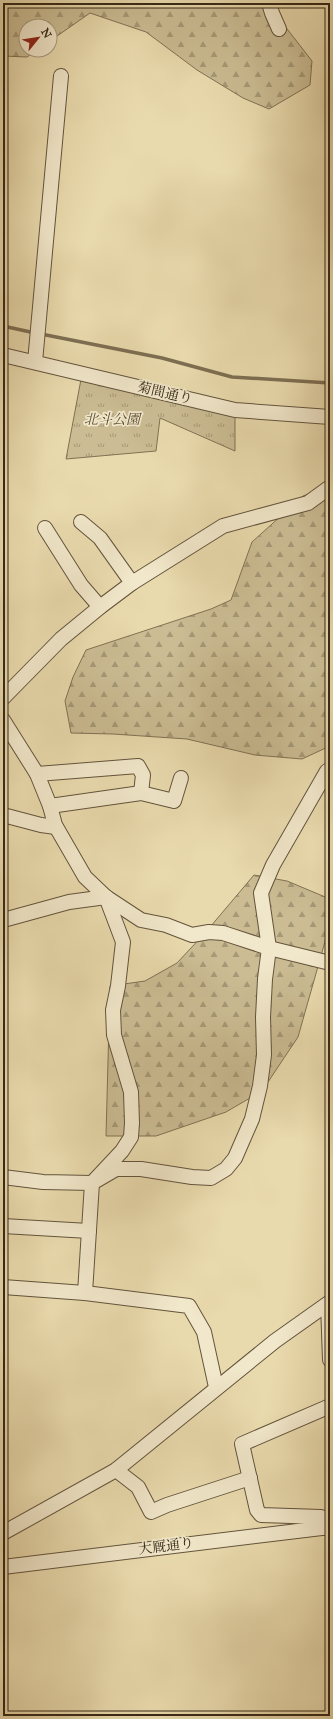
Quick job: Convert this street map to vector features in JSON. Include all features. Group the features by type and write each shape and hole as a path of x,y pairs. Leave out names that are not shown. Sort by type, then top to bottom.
{"street":[{"path":"269,3 279,29"},
{"path":"35,362 61,76"},
{"name":"菊間通り","path":"3,355 235,410 330,417"},
{"path":"3,698 61,639 132,583 223,526 308,503 330,487"},
{"path":"81,522 100,538 132,583"},
{"path":"45,528 81,585 100,607"},
{"path":"3,720 36,774 50,806 56,827 85,877 106,897 141,920 166,925 192,935 209,932 223,932 269,948 330,963"},
{"path":"36,774 138,766 143,775 141,793"},
{"path":"3,1177 43,1182 92,1183 116,1169 147,1170 192,1177 211,1178 226,1169 234,1158 252,1118 260,1086 264,1055 263,1017 265,979 269,948 261,893 273,865 327,771 330,770"},
{"path":"50,806 141,793 174,801 181,778"},
{"path":"3,815 41,825 56,827"},
{"path":"7,919 69,902 106,897"},
{"path":"85,1293 92,1183 122,1151 130,1137 132,1123 131,1092 114,1035 113,1010 118,986 123,942 106,897"},
{"path":"3,1226 89,1231"},
{"path":"3,1288 85,1293 189,1306 204,1332 216,1387"},
{"path":"3,1533 116,1470 275,1340 329,1303"},
{"path":"329,1303 330,1360"},
{"path":"326,1527 321,1517 261,1514 257,1510 242,1444 330,1406"},
{"path":"116,1470 138,1487 151,1512 167,1505 250,1478"},
{"name":"大厩通り","path":"3,1567 326,1527"}],"green space":[{"path":"3,3 267,3 312,61 310,85 269,109 243,98 197,70 146,32 90,13 58,35 58,18 18,18 18,57 3,56"},
{"name":"北斗公園","path":"82,374 235,410 235,451 160,418 156,451 66,459"},
{"path":"330,486 330,746 302,759 255,755 187,739 71,733 65,701 73,677 86,650 211,609 231,600 252,542 303,496"},
{"path":"254,875 287,881 330,899 330,924 298,1037 262,1091 226,1112 156,1136 106,1136 110,986 145,981 177,963 205,933"}],"waterway":[{"path":"3,326 35,333"},
{"path":"41,334 162,358 232,377 330,383"}]}
